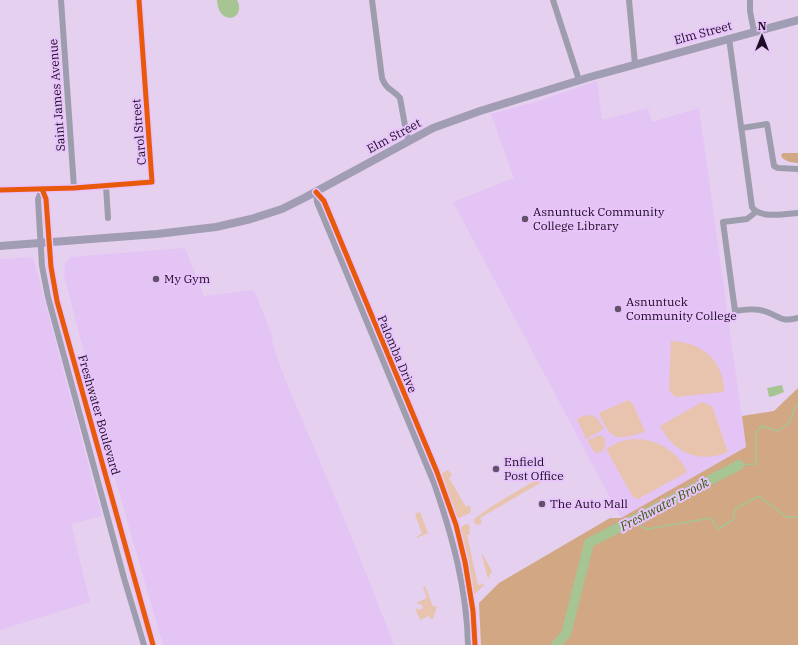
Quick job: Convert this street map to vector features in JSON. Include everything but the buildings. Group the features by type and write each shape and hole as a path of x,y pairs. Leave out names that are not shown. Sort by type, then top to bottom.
{"main road":[{"name":"Elm Street","path":"0,246 143,236 229,225 274,212 316,192 433,128 480,111 579,80 798,20"}],"street":[{"name":"Saint James Avenue","path":"61,0 74,188"},
{"name":"Carol Street","path":"0,190 74,188 152,182 139,0"},
{"path":"372,0 382,78 384,84 389,90 398,95 400,98 409,141"},
{"path":"554,0 579,80"},
{"path":"629,0 635,64"},
{"path":"750,0 750,11 754,32"},
{"path":"729,38 752,206 756,212 770,214 798,213"},
{"path":"742,128 767,124 774,166 778,168 798,169"},
{"path":"106,186 108,218"},
{"name":"Freshwater Boulevard","path":"42,189 38,199 57,301 153,645"},
{"name":"Palomba Drive","path":"316,192 324,201 414,420 437,472 456,525 465,562 472,604 475,645"},
{"name":"Palomba Drive","path":"316,192 317,202 434,483 449,528 459,568 465,605 468,645"},
{"path":"756,212 747,220 723,222 735,311 752,309 766,312 783,320 798,318"},
{"name":"Freshwater Boulevard","path":"45,243 42,266 48,296 144,645"},
{"path":"410,427 414,420"},
{"path":"105,507 114,505"},
{"path":"449,528 456,525"},
{"path":"465,605 472,604"}],"shaded area":[{"path":"217,0 237,0 239,7 238,12 231,18 226,17 219,9"},
{"name":"Asnuntuck Community College","path":"597,81 602,120 648,108 652,122 699,108 746,447 621,518 453,202 514,178 491,114 535,102"},
{"path":"783,153 798,153 798,163 784,159 781,155"},
{"path":"185,248 204,296 253,290 255,292 272,336 273,345 285,379 350,533 394,645 163,645 89,388 86,360 64,275 65,264 70,257"},
{"path":"33,257 102,516 71,524 90,602 0,630 0,259"},
{"path":"671,341 692,345 709,355 720,371 724,392 675,397 669,390"},
{"path":"782,385 784,392 769,397 767,388"},
{"path":"798,388 798,645 481,645 479,603 499,583 610,518 621,518 746,447 742,416 774,411"},
{"path":"628,400 633,404 645,432 621,437 611,434 599,413"},
{"path":"702,402 712,406 728,452 707,457 688,454 672,443 660,426"},
{"path":"591,415 597,418 604,429 586,439 577,419 583,416"},
{"path":"600,435 605,438 605,447 601,452 595,453 588,440"},
{"path":"631,439 648,440 664,446 677,457 687,472 638,499 633,497 606,449 619,442"},
{"path":"448,470 452,475 449,478 466,507 469,505 471,509 470,513 459,518 456,516 441,475"},
{"path":"542,476 545,480 480,518 482,522 479,525 475,524 474,519 492,506"},
{"path":"420,512 428,533 417,538 417,536 422,534 415,514"},
{"path":"466,524 469,525 470,528 470,534 467,535 478,585 484,585 475,594 473,591 461,531 461,527"},
{"path":"483,555 492,571 488,579 482,556"},
{"path":"425,586 433,607 437,607 433,619 429,616 420,620 415,608 420,610 423,608 422,605 416,603 427,598 423,587"}],"waterway":[{"name":"Freshwater Brook","path":"739,465 756,464 756,433 761,426 778,431 789,423 794,410 798,405"},
{"name":"Freshwater Brook","path":"556,645 566,634 589,543 739,465"},
{"path":"629,521 647,529 711,518 718,529 733,520 735,509 759,496 786,517 798,517"}],"cycle path":[{"path":"0,190 74,188 152,182 139,0"},
{"path":"42,189 46,199 51,267 57,301 153,645"},
{"path":"316,192 324,201 437,472 456,525 465,562 473,611 475,645"}],"place":[{"name":"Asnuntuck Community College Library","path":"525,219"},
{"name":"My Gym","path":"156,279"},
{"name":"Asnuntuck Community College","path":"618,309"},
{"name":"Enfield Post Office","path":"496,469"},
{"name":"The Auto Mall","path":"542,504"}]}
